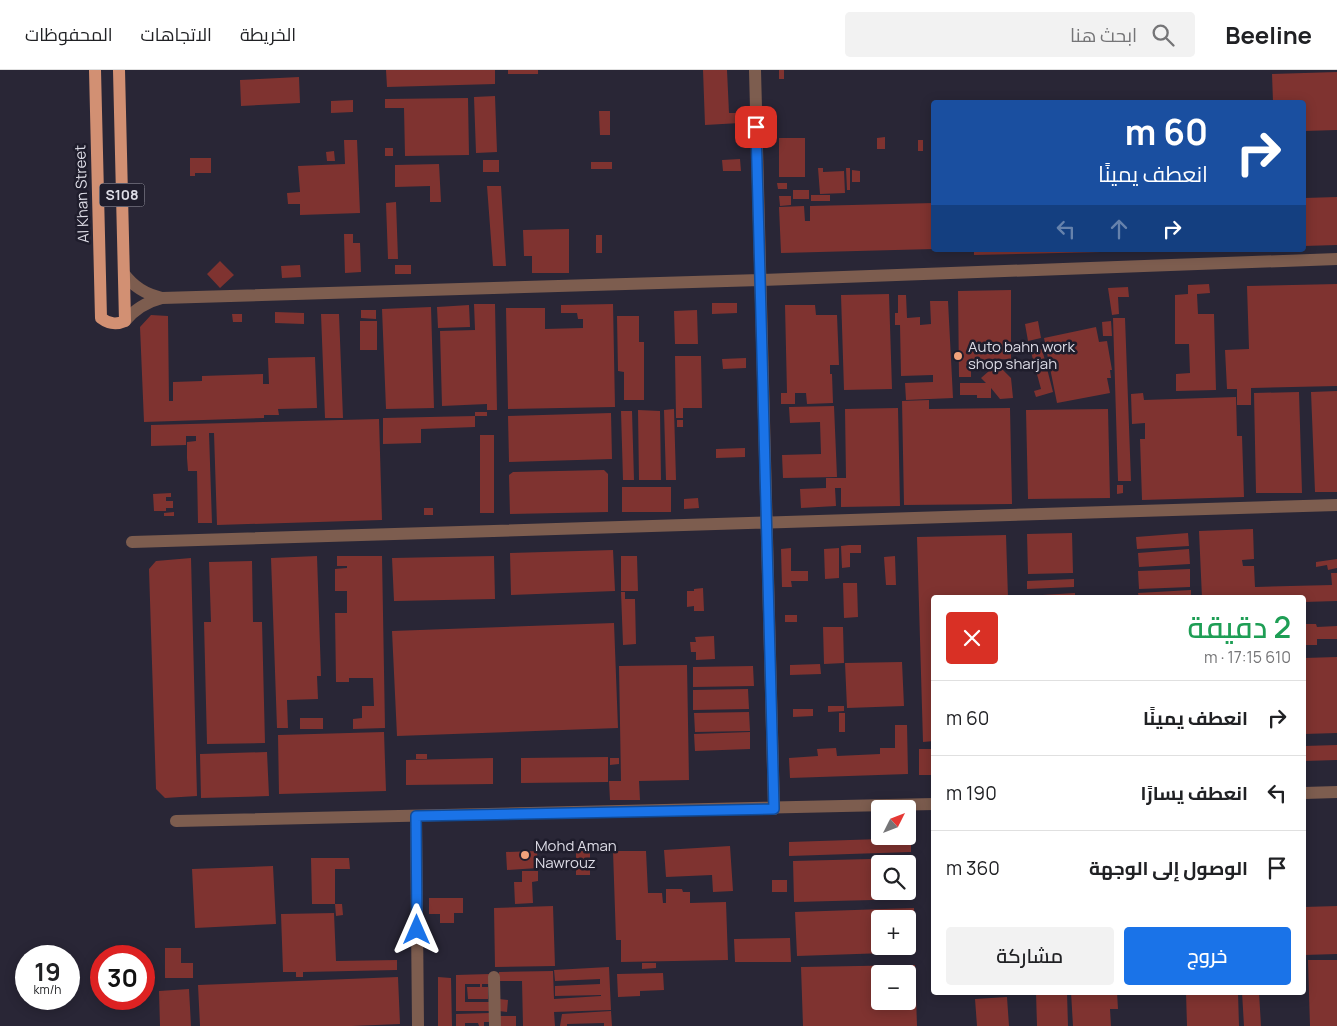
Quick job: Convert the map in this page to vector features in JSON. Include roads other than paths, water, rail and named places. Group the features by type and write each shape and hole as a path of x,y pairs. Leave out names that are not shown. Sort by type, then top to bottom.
{"main road":[{"name":"Al Khan Street","path":"94,70 101,318 113,324 125,321"},
{"name":"S108","path":"119,70 125,321"}],"street":[{"path":"754,70 774,809"},
{"path":"125,321 137,308 162,298 760,280 1337,259"},
{"path":"124,274 136,288 144,293 162,298"},
{"path":"132,542 1337,504"},
{"path":"1306,793 1337,792"},
{"path":"176,821 931,804"},
{"path":"416,816 418,1026"},
{"path":"494,977 495,1026"}],"place":[{"name":"Auto bahn work shop sharjah","path":"958,356"},
{"name":"Mohd Aman Nawrouz","path":"525,855"}]}
